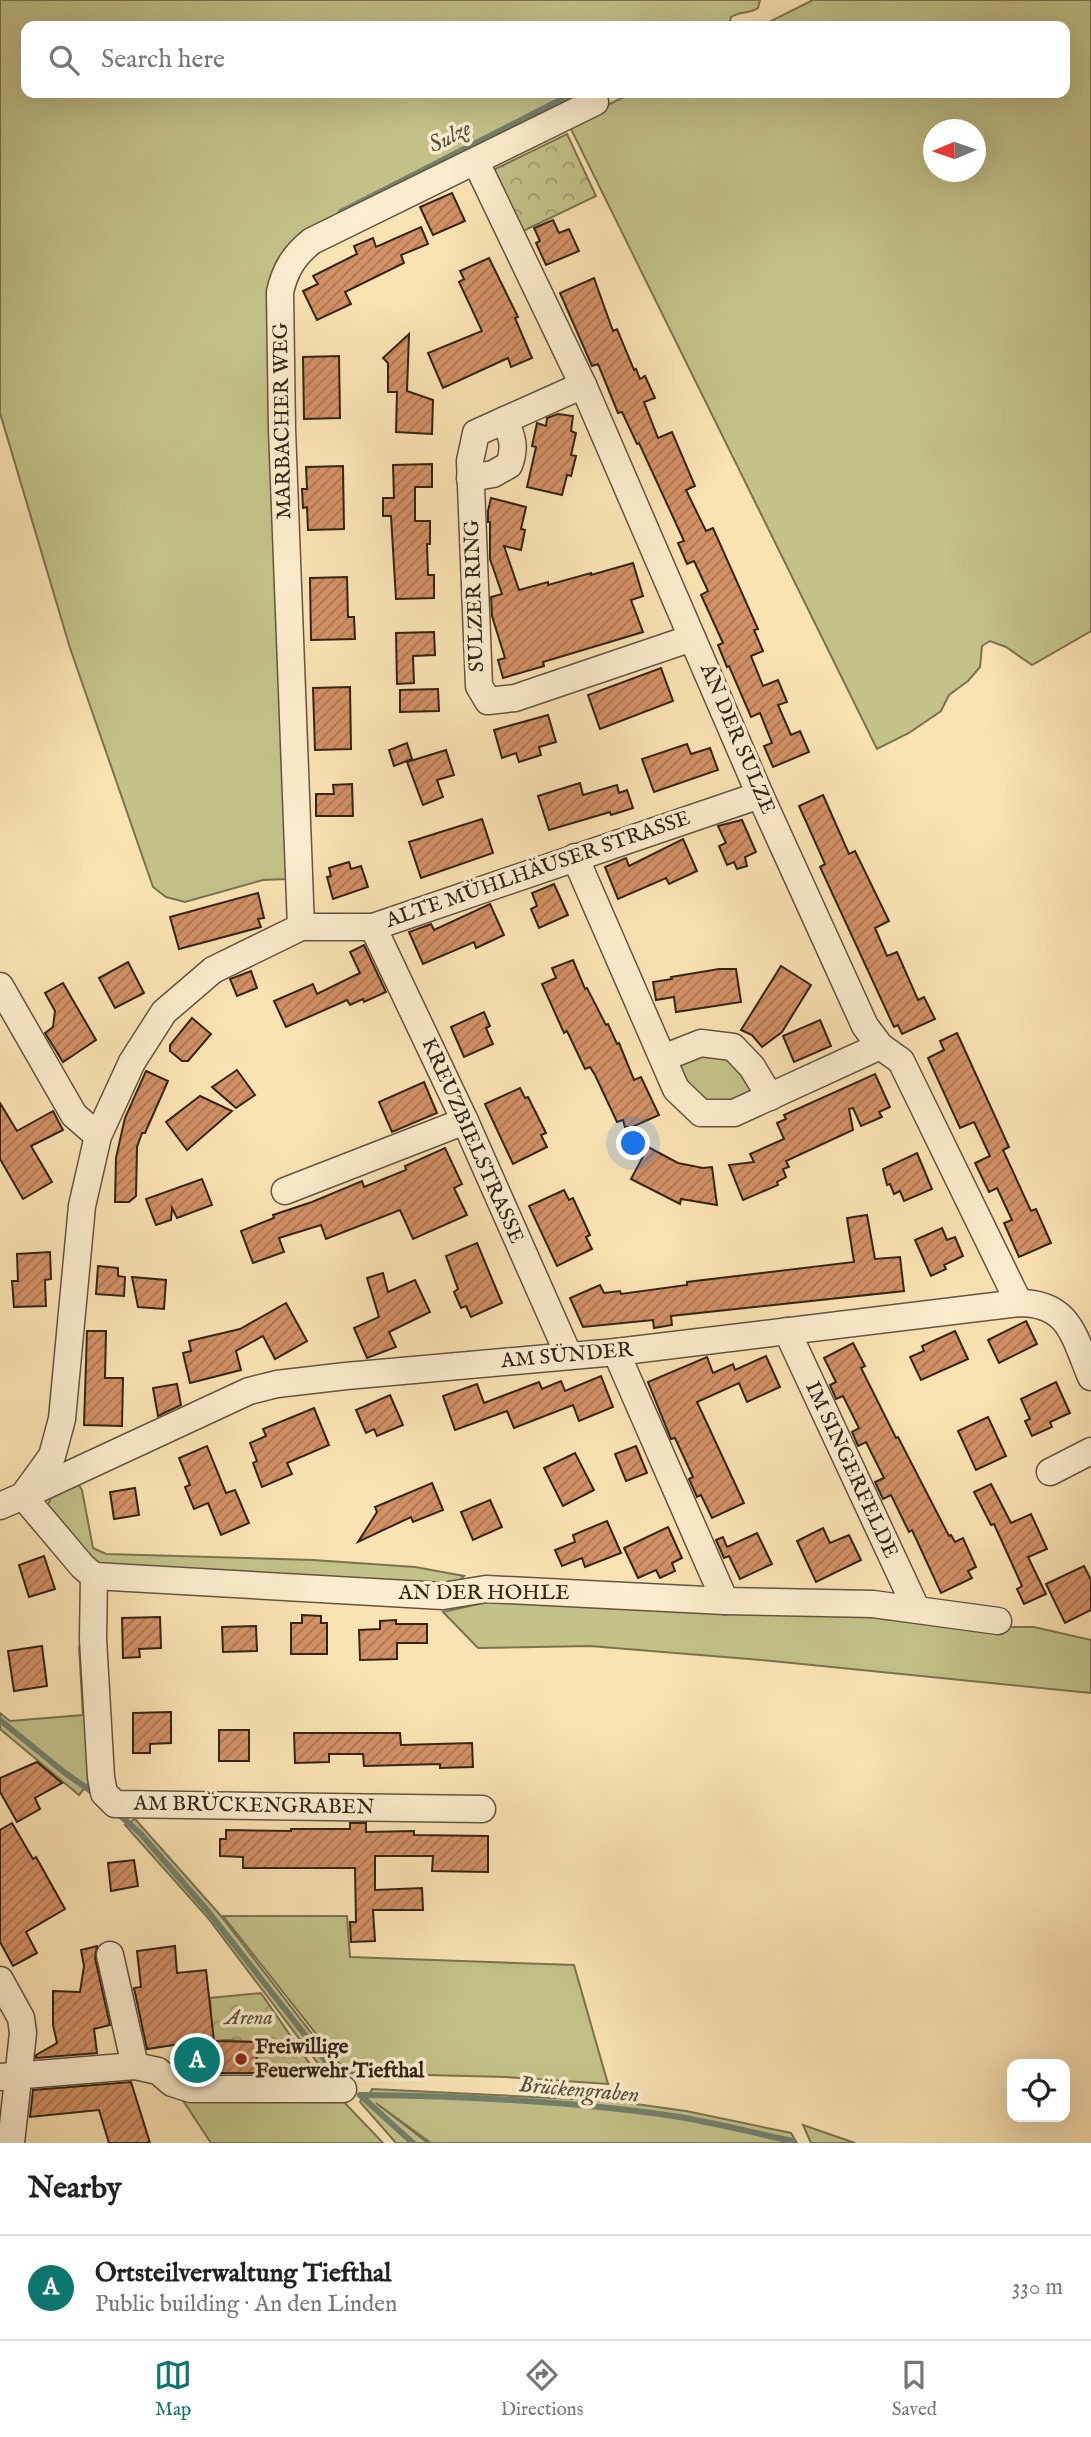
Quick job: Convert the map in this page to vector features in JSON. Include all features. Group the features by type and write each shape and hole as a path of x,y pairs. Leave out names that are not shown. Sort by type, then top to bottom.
{"street":[{"name":"MARBACHER WEG","path":"301,927 282,429 280,292 283,279 294,257 312,242 595,102"},
{"name":"AN DER SULZE","path":"476,162 583,385 760,795 865,1026 880,1046 901,1061 1018,1303"},
{"name":"SULZER RING","path":"583,385 476,433 470,461 470,478 479,686 488,701 515,698 692,638"},
{"path":"470,478 493,474 509,465 514,451 513,440 505,420"},
{"name":"ALTE MÜHLHÄUSER STRASSE","path":"11,1501 52,1456 62,1419 82,1206 98,1136 132,1062 164,1012 213,970 301,927 373,926 760,795"},
{"path":"575,857 676,1089 701,1113 734,1113 880,1046"},
{"name":"KREUZBIELSTRASSE","path":"373,926 465,1121 569,1356"},
{"path":"1,989 74,1115 98,1136"},
{"path":"663,1058 701,1043 733,1047 752,1067 770,1097"},
{"path":"285,1191 465,1121"},
{"name":"AM SÜNDER","path":"11,1501 249,1391 277,1384 346,1376 616,1352 1018,1303 1038,1303 1057,1312 1070,1328 1091,1377"},
{"name":"IM SINGERFELDE","path":"787,1331 916,1608"},
{"path":"616,1352 725,1601"},
{"path":"1050,1472 1091,1451"},
{"path":"11,1501 94,1576"},
{"name":"AN DER HOHLE","path":"94,1576 443,1596 486,1589 725,1601 860,1603 916,1608 998,1622"},
{"name":"AM BRÜCKENGRABEN","path":"94,1576 93,1639 101,1777 104,1793 115,1804 482,1809"},
{"path":"110,1955 135,2066"},
{"path":"0,1980 21,2018 23,2033 9,2076 11,2143"},
{"path":"9,2076 135,2066 158,2071 172,2083 191,2089 342,2089"}],"green space":[{"path":"0,0 760,0 758,8 731,17 730,21 21,21 21,98 588,98 283,261 286,879 263,880 185,902 166,897 153,887 70,648 0,413"},
{"path":"813,0 1091,0 1091,631 1032,665 1006,647 990,641 982,646 980,667 968,681 949,695 941,711 909,733 877,749 569,125 621,98 1070,98 1070,21 771,21"},
{"path":"567,134 596,196 517,234 487,173"},
{"path":"698,1051 725,1052 757,1094 721,1106 689,1093 677,1062"},
{"path":"77,1482 82,1490 93,1548 106,1554 313,1560 415,1567 464,1576 454,1587 95,1572 47,1507 56,1486"},
{"path":"487,1602 830,1612 946,1627 1034,1627 1091,1640 1091,1693 590,1646 478,1648 443,1612"},
{"path":"88,1646 97,1773 79,1795 0,1729 0,1713 10,1721 83,1715 79,1647"},
{"path":"135,1819 221,1916 349,2082 329,2078 208,1918 125,1825"},
{"path":"223,1916 347,1916 350,1957 574,1965 608,2084 506,2077 347,2073"},
{"name":"Arena","path":"261,1993 321,2080 256,2078 257,2042 208,2042 210,1998"},
{"path":"372,2089 614,2101 686,2111 791,2133 797,2143 431,2143 376,2103 428,2143 396,2143 360,2102"},
{"path":"182,2099 343,2101 383,2143 211,2143"},
{"path":"803,2125 855,2143 811,2143"}],"building":[{"path":"452,193 465,221 433,235 420,207"},
{"path":"553,220 559,233 569,229 579,251 546,265 536,243 540,241 534,228"},
{"path":"421,227 428,244 401,255 404,263 345,292 351,304 317,320 303,291 318,284 313,276 357,254 354,246 373,238 376,247"},
{"path":"489,258 518,317 515,318 532,358 511,367 508,358 443,388 428,353 482,331 459,282 464,279 460,271"},
{"path":"594,278 613,331 617,329 634,370 636,369 640,379 645,376 655,398 644,402 658,438 672,432 695,486 686,490 706,531 713,528 758,629 754,630 763,651 751,656 763,686 778,680 787,702 778,705 791,735 800,731 809,752 773,767 764,746 772,743 760,713 751,717 718,645 723,643 701,595 708,591 694,561 687,564 678,543 684,541 639,443 637,444 622,412 618,413 598,364 592,366 560,293"},
{"path":"409,334 407,391 433,400 432,434 396,432 397,392 388,392 388,363 383,358"},
{"path":"339,356 340,418 304,419 303,357"},
{"path":"558,414 573,416 571,431 576,433 571,455 576,456 562,495 527,487 536,447 532,446 537,423 546,426 547,418"},
{"path":"432,464 432,487 415,487 415,521 430,521 430,544 427,544 428,575 434,575 434,598 396,599 391,516 383,516 383,498 394,498 393,465"},
{"path":"343,466 344,529 308,530 307,507 303,508 302,489 307,489 306,467"},
{"path":"491,498 526,507 521,529 525,530 521,550 504,546 519,590 633,563 643,596 631,600 643,632 543,662 544,666 503,678 498,660 505,658 492,616 491,597 502,594 490,559 488,511"},
{"path":"347,577 348,617 354,617 355,639 311,640 310,578"},
{"path":"434,632 435,655 413,656 414,683 397,684 396,633"},
{"path":"661,668 673,701 600,729 588,695"},
{"path":"350,687 351,749 315,750 313,688"},
{"path":"438,689 439,711 400,712 400,690"},
{"path":"548,715 556,742 539,747 541,755 519,762 516,753 502,758 494,730"},
{"path":"407,743 412,759 394,766 389,750"},
{"path":"687,744 691,754 710,748 718,770 654,792 642,759"},
{"path":"446,750 454,775 437,780 443,797 423,805 407,762"},
{"path":"580,783 583,795 617,785 619,793 627,790 633,808 549,830 538,796"},
{"path":"352,784 353,816 316,816 316,794 334,794 333,785"},
{"path":"823,795 849,854 855,851 889,921 875,928 887,956 897,952 918,1000 924,997 935,1019 902,1034 898,1025 894,1027 820,867 825,864 799,806"},
{"path":"482,819 493,853 421,878 409,842"},
{"path":"742,820 756,852 745,857 747,866 737,869 734,862 727,865 719,846 726,843 718,826"},
{"path":"683,839 697,871 669,884 666,878 618,899 605,867 626,858 629,866"},
{"path":"349,862 351,869 361,866 368,887 333,899 327,877 331,876 329,868"},
{"path":"554,884 568,915 539,928 531,909 537,906 532,893"},
{"path":"258,893 264,918 258,919 261,927 179,949 170,917"},
{"path":"490,904 504,935 476,948 474,942 423,964 409,932 431,924 434,930"},
{"path":"364,945 386,992 350,1005 347,1000 286,1027 274,1001 313,984 317,994 360,973 350,952"},
{"path":"573,960 585,989 587,988 606,1025 608,1024 617,1044 619,1043 634,1080 641,1077 659,1115 632,1127 625,1127 623,1120 617,1122 595,1075 590,1067 585,1069 567,1031 564,1033 542,984 556,978 552,968"},
{"path":"128,962 144,993 115,1008 99,978"},
{"path":"781,966 811,985 782,1032 762,1047 752,1035 741,1030"},
{"path":"719,969 736,969 741,1002 676,1012 674,997 656,1000 653,982"},
{"path":"251,971 257,988 237,996 230,979"},
{"path":"63,983 96,1040 63,1062 45,1033 53,1027 55,1011 45,993"},
{"path":"484,1012 490,1026 486,1028 493,1044 464,1057 451,1027"},
{"path":"192,1018 211,1034 188,1061 182,1061 170,1051 170,1045"},
{"path":"820,1020 831,1046 794,1062 783,1036"},
{"path":"957,1033 1009,1147 1003,1150 1031,1211 1036,1209 1051,1243 1019,1257 1004,1223 1012,1220 997,1188 989,1192 975,1163 990,1156 974,1122 960,1128 928,1058 944,1050 940,1041"},
{"path":"237,1070 255,1095 236,1108 212,1087"},
{"path":"146,1071 168,1081 137,1147 136,1196 129,1202 115,1202 116,1158 125,1118"},
{"path":"875,1074 890,1107 879,1112 882,1117 861,1126 853,1108 849,1109 853,1130 786,1161 789,1167 783,1169 786,1177 777,1182 778,1185 743,1200 729,1165 754,1162 750,1154 784,1139 777,1123 786,1119 784,1115"},
{"path":"424,1082 437,1113 392,1132 379,1102"},
{"path":"520,1088 525,1098 528,1097 546,1133 541,1135 547,1147 513,1164 485,1104"},
{"path":"200,1096 232,1111 187,1150 166,1122"},
{"path":"0,1103 17,1131 53,1111 63,1130 31,1146 52,1182 23,1199 0,1159"},
{"path":"648,1147 678,1163 712,1167 717,1205 681,1199 680,1204 631,1179"},
{"path":"445,1148 462,1184 454,1188 467,1215 413,1239 400,1210 326,1239 321,1225 279,1238 284,1252 253,1263 241,1231 274,1218 273,1215 362,1181 364,1187 406,1170 405,1166"},
{"path":"917,1153 932,1189 904,1201 900,1191 894,1194 890,1184 887,1185 883,1169"},
{"path":"202,1179 212,1205 177,1218 172,1208 171,1220 156,1225 146,1199"},
{"path":"564,1190 569,1200 573,1198 590,1235 586,1237 592,1249 557,1266 529,1206"},
{"path":"867,1215 875,1259 900,1257 904,1291 671,1316 672,1325 654,1328 653,1320 583,1327 570,1298 600,1285 604,1293 620,1291 621,1294 687,1285 687,1282 854,1262 847,1218"},
{"path":"942,1228 947,1240 955,1237 963,1256 944,1265 946,1269 931,1276 915,1240"},
{"path":"477,1243 502,1303 471,1317 466,1306 461,1308 454,1292 458,1289 446,1256"},
{"path":"50,1252 51,1279 45,1280 46,1306 14,1307 12,1281 18,1281 17,1254"},
{"path":"98,1266 118,1268 118,1276 125,1277 124,1296 96,1294"},
{"path":"383,1273 388,1292 415,1280 430,1312 389,1332 396,1347 367,1358 354,1328 379,1317 367,1278"},
{"path":"132,1277 166,1280 164,1309 138,1307"},
{"path":"286,1303 307,1341 275,1359 263,1336 236,1351 241,1370 190,1383 183,1353 191,1351 189,1341 240,1329"},
{"path":"1026,1321 1037,1344 999,1363 988,1340"},
{"path":"87,1331 106,1331 105,1378 123,1378 122,1426 84,1425"},
{"path":"955,1331 968,1359 921,1380 910,1357 924,1351 922,1346"},
{"path":"853,1343 865,1366 861,1368 949,1536 951,1535 955,1542 963,1538 976,1567 968,1571 972,1578 941,1593 912,1530 909,1532 891,1495 883,1499 875,1482 884,1478 866,1442 858,1446 852,1432 859,1428 843,1396 836,1399 830,1385 836,1382 824,1358"},
{"path":"766,1356 780,1387 747,1402 739,1383 697,1402 744,1503 712,1518 701,1495 697,1497 689,1479 693,1477 675,1438 671,1439 648,1382 707,1357 713,1373 733,1364 735,1370"},
{"path":"601,1376 613,1407 579,1421 573,1405 514,1428 507,1411 455,1430 443,1396 477,1384 484,1403 539,1382 542,1389 561,1381 565,1391"},
{"path":"1056,1382 1070,1413 1050,1422 1052,1427 1032,1436 1025,1421 1030,1419 1021,1399"},
{"path":"177,1384 181,1405 158,1416 153,1388"},
{"path":"390,1395 403,1425 377,1436 374,1429 366,1433 356,1410"},
{"path":"314,1408 329,1445 287,1463 292,1474 262,1487 253,1463 257,1461 250,1443 266,1436 263,1429"},
{"path":"988,1417 1006,1456 976,1470 958,1431"},
{"path":"207,1446 226,1493 235,1490 249,1523 221,1535 208,1503 194,1509 185,1487 190,1485 179,1458"},
{"path":"636,1446 647,1473 626,1481 615,1454"},
{"path":"575,1453 594,1490 563,1506 544,1468"},
{"path":"432,1483 443,1510 413,1522 411,1517 358,1542 377,1512 375,1507"},
{"path":"991,1484 1011,1523 1031,1514 1047,1549 1028,1557 1046,1594 1024,1604 1017,1589 1022,1586 994,1524 991,1525 974,1492"},
{"path":"135,1488 139,1515 114,1519 110,1492"},
{"path":"490,1500 502,1527 473,1540 461,1512"},
{"path":"607,1521 621,1553 585,1567 582,1558 562,1566 555,1550 575,1542 573,1535"},
{"path":"668,1527 682,1558 672,1563 675,1571 660,1578 656,1570 638,1578 624,1548"},
{"path":"823,1528 830,1543 849,1535 861,1560 816,1582 797,1541"},
{"path":"757,1533 772,1564 740,1579 729,1556 724,1558 716,1540 723,1537 727,1547"},
{"path":"44,1556 55,1589 29,1597 19,1565"},
{"path":"1084,1566 1091,1580 1091,1610 1065,1623 1046,1584"},
{"path":"302,1615 321,1616 321,1623 327,1623 327,1654 291,1654 291,1623 302,1623"},
{"path":"160,1617 161,1648 139,1649 140,1657 123,1658 122,1618"},
{"path":"396,1620 396,1624 427,1624 427,1643 397,1643 397,1659 360,1660 359,1630 380,1629 380,1621"},
{"path":"256,1626 257,1651 223,1652 222,1627"},
{"path":"42,1646 47,1686 14,1691 8,1651"},
{"path":"171,1712 171,1743 150,1744 150,1753 133,1753 133,1713"},
{"path":"219,1730 249,1730 249,1761 219,1761"},
{"path":"294,1733 400,1733 401,1745 472,1743 473,1767 440,1768 440,1764 364,1766 363,1754 329,1754 329,1762 295,1763"},
{"path":"37,1762 62,1783 35,1798 40,1809 17,1822 0,1792 0,1778"},
{"path":"12,1823 33,1859 36,1857 65,1909 26,1932 37,1953 13,1966 0,1942 0,1830"},
{"path":"350,1823 366,1823 366,1832 414,1831 414,1835 488,1836 488,1872 432,1871 433,1856 375,1856 375,1890 422,1888 423,1910 373,1910 375,1941 351,1942 350,1922 356,1922 355,1868 243,1868 243,1857 220,1856 220,1839 226,1839 226,1830 350,1829"},
{"path":"134,1860 138,1886 111,1891 108,1863"},
{"path":"97,1946 95,1958 110,2025 94,2029 97,2053 36,2058 36,2055 57,2043 53,2025 53,1991 80,1992 84,1966 81,1950"},
{"path":"175,1946 177,1973 206,1970 214,2041 257,2042 256,2073 185,2071 187,2043 147,2049 134,1988 141,1987 137,1951"},
{"path":"131,2082 150,2143 109,2143 99,2110 30,2117 33,2090"}],"waterway":[{"name":"Sulze","path":"341,212 564,98"},
{"name":"Brückengraben","path":"0,1720 95,1794"},
{"name":"Brückengraben","path":"116,1812 140,1833 207,1910 335,2073"},
{"name":"Brückengraben","path":"360,2095 478,2098 634,2111 688,2118 793,2141"},
{"path":"360,2095 413,2143"}],"place":[{"name":"Freiwillige Feuerwehr Tiefthal","path":"241,2059"},
{"name":"Ortsteilverwaltung Tiefthal","path":"197,2060"}]}
